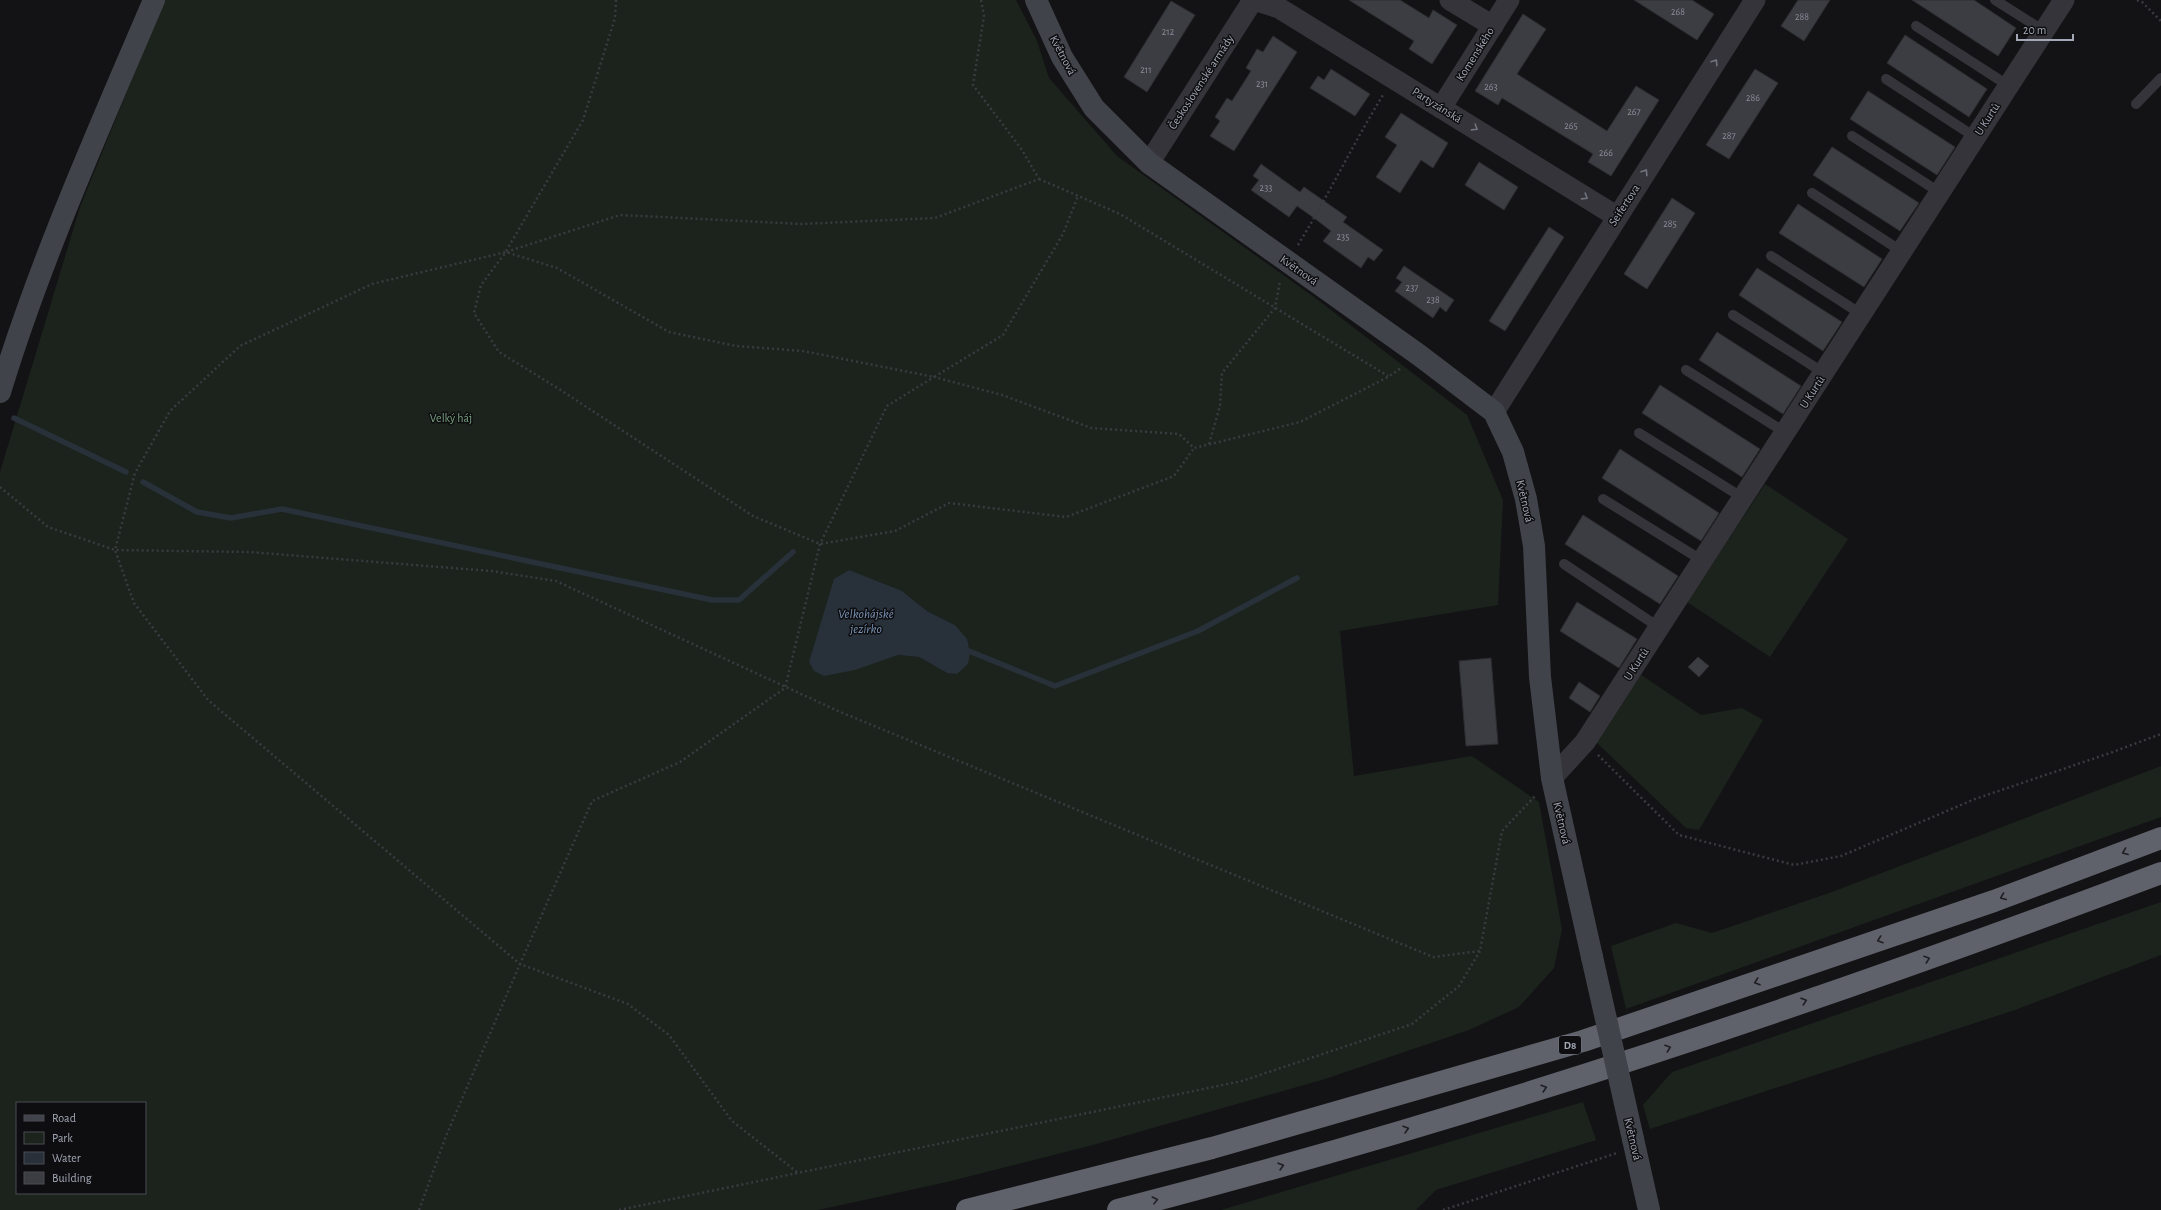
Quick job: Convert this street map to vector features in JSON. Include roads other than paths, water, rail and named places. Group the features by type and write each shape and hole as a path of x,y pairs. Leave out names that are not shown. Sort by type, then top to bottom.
{"highway":[{"name":"D8","path":"967,1210 1212,1148 1583,1041 1994,901 2161,838"},
{"path":"1118,1210 1225,1182 1595,1072 2003,932 2161,873"}],"street":[{"path":"0,392 29,306 59,227 154,0"},
{"name":"Květnová","path":"1036,0 1062,57 1094,108 1149,163 1298,254 1419,355 1494,412 1512,452 1526,499 1534,546 1540,677 1552,778 1649,1210"},
{"name":"Československé armády","path":"1149,163 1254,0"},
{"name":"Partyzánská","path":"1254,0 1279,8 1616,216"},
{"path":"1450,0 1493,26"},
{"name":"Komenského","path":"1442,108 1509,0"},
{"name":"U Kurtů","path":"1552,778 1585,742 1786,433 1939,192 2064,0"},
{"name":"Seifertova","path":"1494,412 1747,3"}],"lane":[{"path":"1995,0 2044,31"},
{"path":"1916,26 2008,86"},
{"path":"2136,104 2161,78"},
{"path":"1886,79 1975,137"},
{"path":"1852,136 1939,192"},
{"path":"1812,193 1902,251"},
{"path":"1771,256 1861,314"},
{"path":"1733,315 1824,373"},
{"path":"1686,370 1786,433"},
{"path":"1640,433 1743,498"},
{"path":"1603,499 1703,561"},
{"path":"1564,564 1660,628"}],"water":[{"name":"Velkohájské jezírko","path":"849,570 902,591 927,611 955,625 967,639 970,653 968,664 957,674 947,673 919,657 898,655 855,670 824,676 814,671 809,662 834,579"}],"waterway":[{"path":"14,418 126,472"},
{"path":"143,482 197,512 231,518 282,509 712,600 739,600 793,552"},
{"path":"964,649 1055,686 1198,631 1297,578"}],"park label":[{"name":"Velký háj","path":"451,418"}]}
